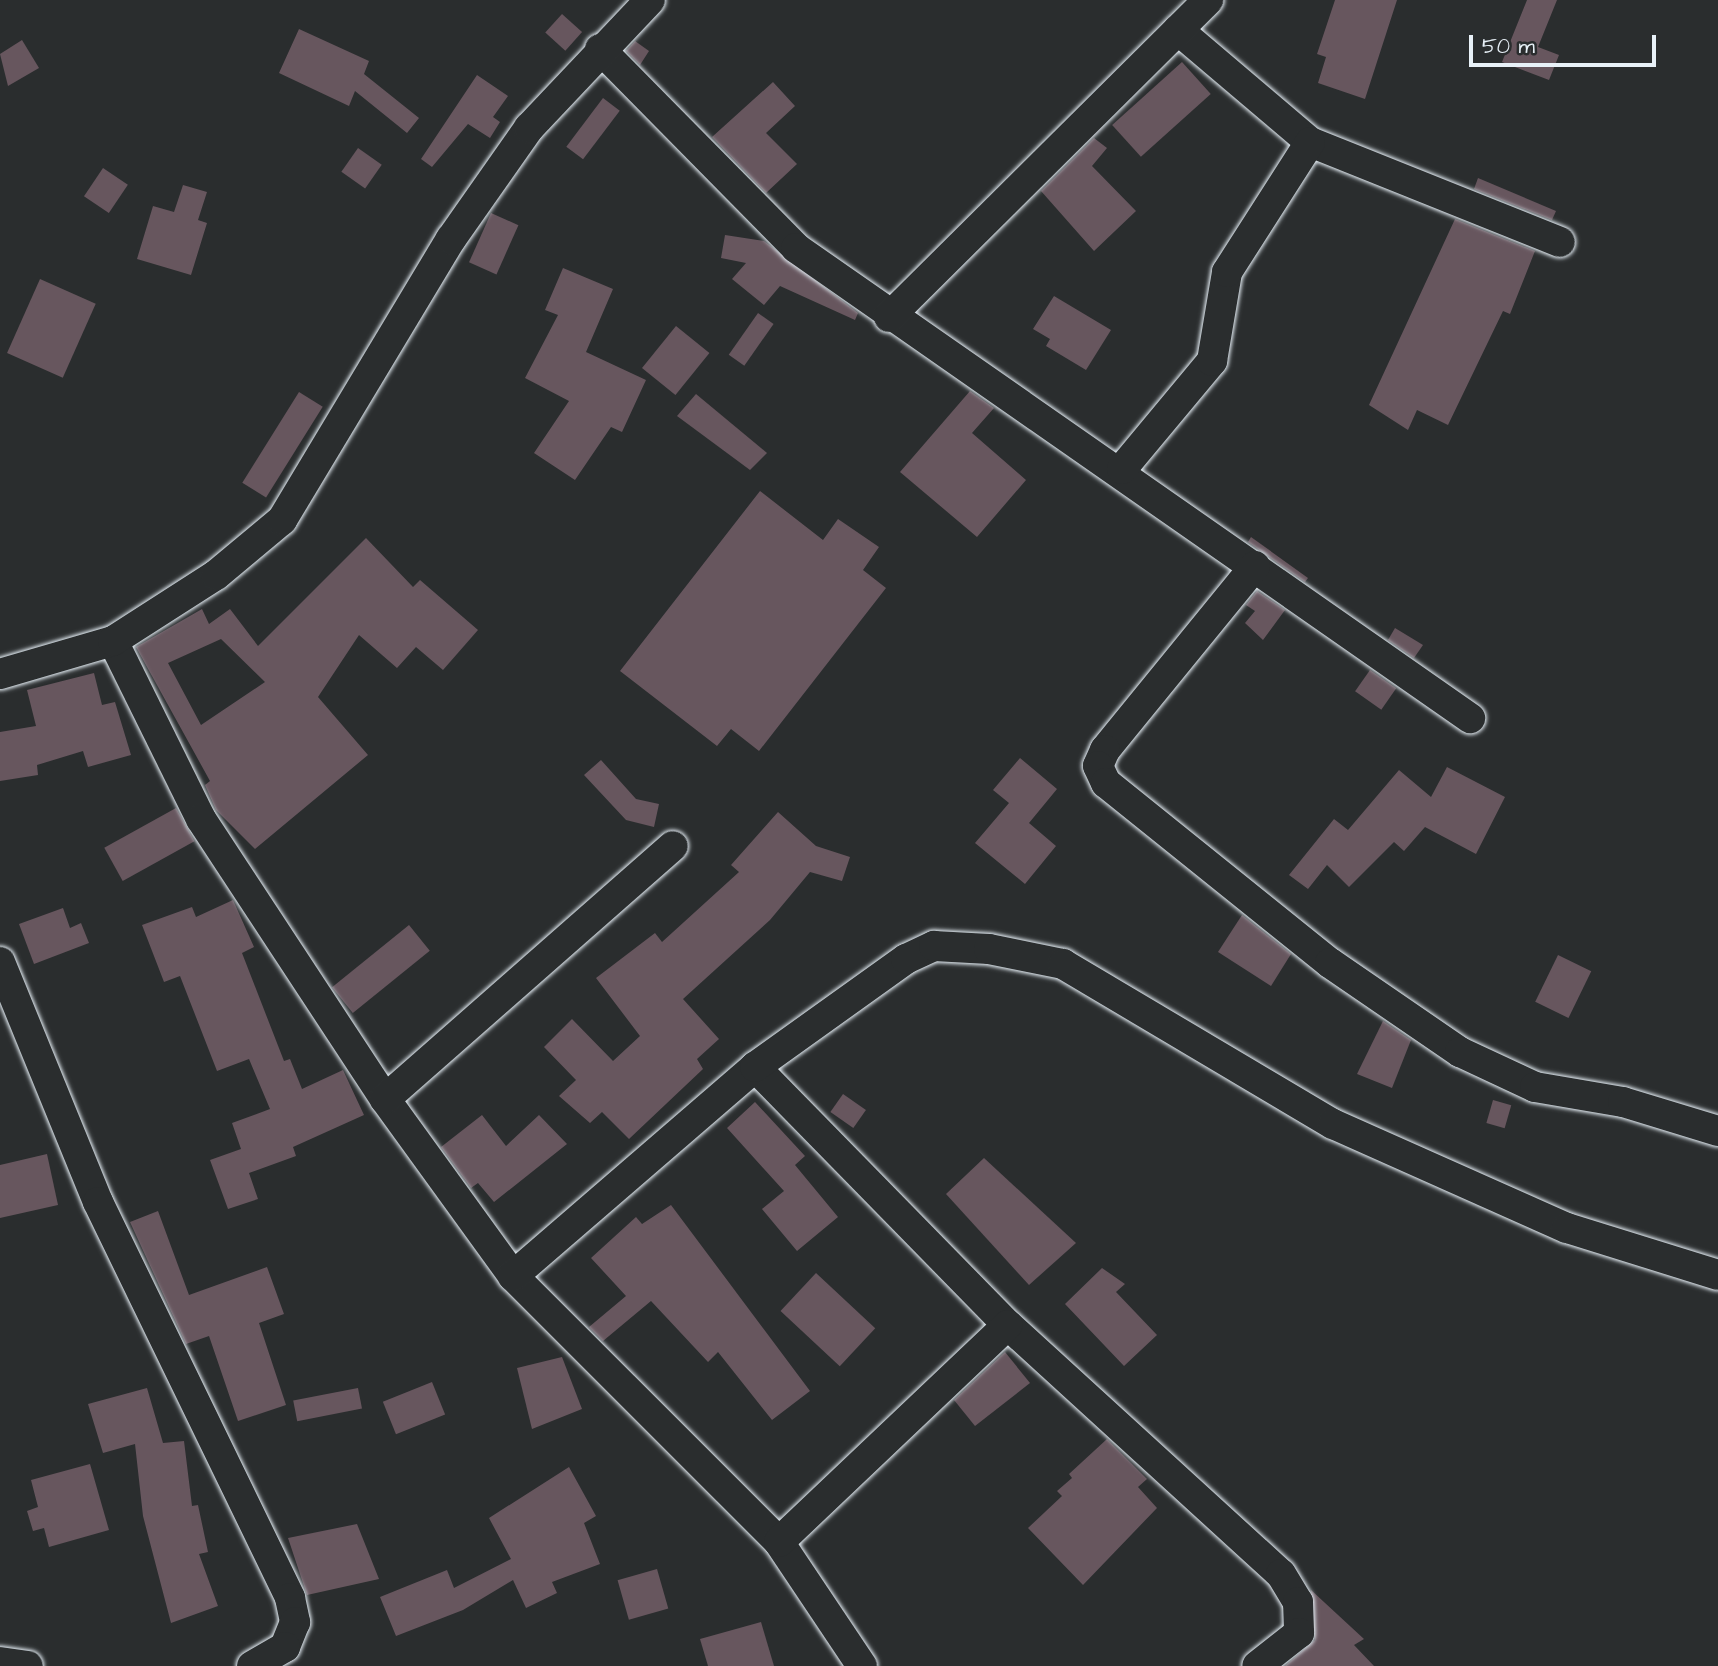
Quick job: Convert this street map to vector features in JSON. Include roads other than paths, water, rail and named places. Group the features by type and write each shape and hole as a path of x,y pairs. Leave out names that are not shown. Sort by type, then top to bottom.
{"street":[{"path":"0,674 113,641 216,575 282,520 451,239 528,128 600,49 650,0"},
{"path":"890,317 1208,0"},
{"path":"1178,30 1310,142 1560,242"},
{"path":"600,49 796,248 890,317 1122,469 1470,718"},
{"path":"1122,469 1212,361 1227,272 1310,142"},
{"path":"1255,566 1105,750 1098,766 1107,783 1331,963 1460,1052 1535,1087 1623,1102 1718,1131"},
{"path":"113,641 201,819 385,1100 513,1276 779,1542 862,1666"},
{"path":"385,1100 673,846"},
{"path":"513,1276 755,1067 906,959 934,946 1063,964 1333,1124 1567,1228 1718,1275"},
{"path":"0,962 98,1202 290,1598 295,1622 285,1647 252,1666"},
{"path":"755,1067 1008,1325 1281,1574 1297,1602 1299,1633 1257,1666"},
{"path":"779,1542 1008,1325"},
{"path":"0,1662 29,1666"}]}
